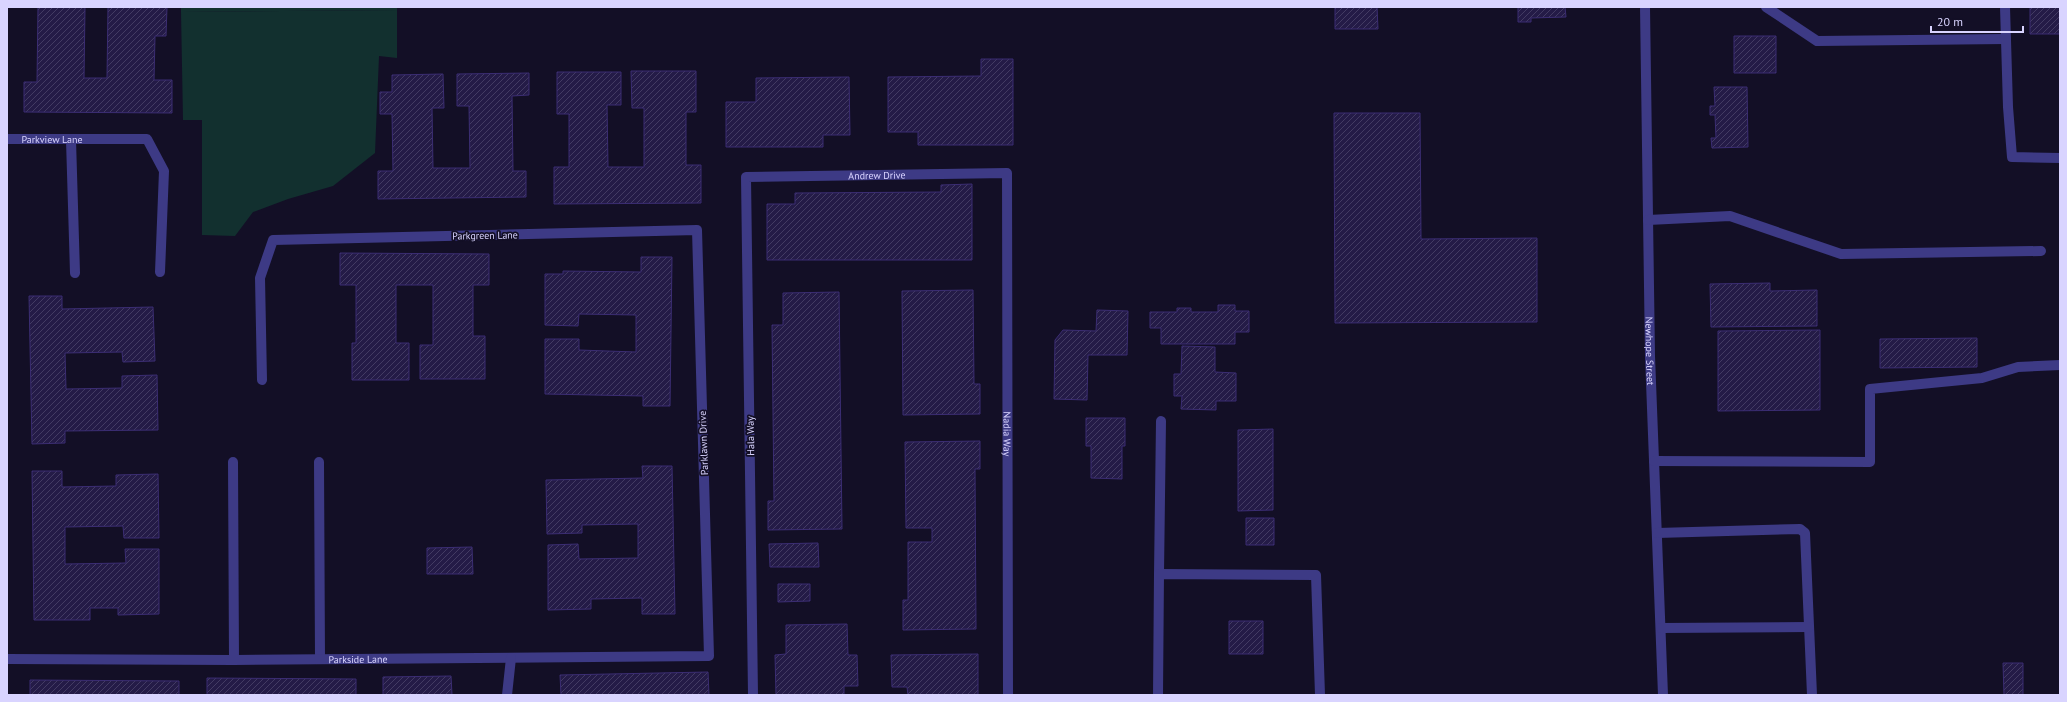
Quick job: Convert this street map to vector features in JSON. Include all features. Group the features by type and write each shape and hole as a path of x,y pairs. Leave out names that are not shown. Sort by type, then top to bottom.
{"street":[{"name":"Newhope Street","path":"1645,7 1650,356 1664,695"},
{"path":"1766,7 1818,41 2006,39"},
{"path":"2005,7 2008,107 2012,157 2060,158"},
{"name":"Parkview Lane","path":"7,139 148,139 164,171 160,272"},
{"path":"71,140 75,273"},
{"name":"Andrew Drive","path":"746,177 1007,173"},
{"name":"Nadia Way","path":"1007,173 1008,695"},
{"name":"Hala Way","path":"746,177 753,695"},
{"path":"1648,220 1730,216 1841,254 2041,251"},
{"name":"Parkgreen Lane","path":"262,380 260,278 273,240 697,230"},
{"name":"Parklawn Drive","path":"697,230 709,656"},
{"path":"1654,460 1870,462 1870,389 1982,378 2018,367 2060,365"},
{"path":"1158,695 1160,421"},
{"path":"233,462 234,660"},
{"path":"319,462 320,659"},
{"path":"1657,533 1800,529 1805,533 1812,695"},
{"path":"1159,574 1316,575 1320,695"},
{"path":"1661,628 1809,627"},
{"name":"Parkside Lane","path":"7,659 234,660 709,656"},
{"path":"507,695 511,658"}],"green space":[{"path":"181,7 397,7 397,10 181,12"},
{"path":"397,10 397,58 379,56 375,153 333,186 288,199 253,212 235,236 202,235 202,120 183,120 181,12"}],"building":[{"path":"38,7 85,7 84,78 107,78 108,7 167,7 166,36 155,36 154,80 172,80 172,113 24,112 24,82 37,82"},
{"path":"1335,7 1377,7 1378,29 1335,29"},
{"path":"1518,7 1565,7 1566,17 1531,18 1531,22 1518,22"},
{"path":"2030,7 2060,7 2060,34 2030,34"},
{"path":"1734,36 1776,36 1776,73 1734,73"},
{"path":"981,59 1013,59 1013,145 918,145 918,132 888,132 888,77 981,76"},
{"path":"631,71 696,71 696,112 686,112 686,165 701,165 701,203 554,204 554,167 569,167 569,114 557,114 557,72 621,72 621,105 607,105 608,167 644,167 644,108 632,108"},
{"path":"529,73 529,95 512,96 513,171 526,171 526,197 378,199 378,171 393,171 392,114 380,114 380,92 392,92 392,75 443,74 444,108 432,108 433,168 470,168 469,106 457,106 457,74"},
{"path":"849,77 850,135 823,135 823,147 726,147 726,102 756,102 756,78"},
{"path":"1714,87 1747,87 1748,147 1712,148 1711,138 1716,138 1715,115 1710,115 1710,106 1715,106"},
{"path":"1334,113 1420,113 1421,239 1537,238 1537,322 1335,323"},
{"path":"972,184 972,260 767,260 767,204 795,204 795,193 941,192 941,185"},
{"path":"340,253 489,254 489,285 473,285 473,336 485,336 485,379 420,379 420,345 433,345 433,285 396,285 396,343 409,343 409,380 352,380 352,343 356,343 356,285 340,285"},
{"path":"641,257 672,257 670,406 643,406 643,396 545,394 545,339 579,339 579,350 636,352 636,315 579,314 578,326 545,325 545,274 563,274 563,271 641,272"},
{"path":"1770,283 1770,291 1817,290 1817,326 1711,327 1710,284"},
{"path":"973,290 974,384 980,384 980,414 903,415 902,291"},
{"path":"839,292 842,529 768,530 768,501 774,501 772,325 783,325 783,293"},
{"path":"29,296 62,296 62,309 153,307 155,361 123,362 122,352 65,353 66,389 122,388 122,376 157,375 158,430 65,431 65,443 32,444"},
{"path":"1218,305 1235,305 1235,311 1249,311 1249,332 1235,332 1235,344 1161,344 1161,328 1150,328 1150,312 1177,312 1177,308 1191,308 1191,312 1218,312"},
{"path":"1097,310 1128,311 1127,355 1088,355 1087,400 1054,399 1055,340 1063,330 1096,331"},
{"path":"1820,330 1820,410 1718,411 1718,331"},
{"path":"1977,338 1977,367 1880,368 1880,339"},
{"path":"1182,346 1215,347 1215,372 1236,373 1236,401 1216,401 1216,410 1181,409 1182,396 1174,396 1174,374 1181,374"},
{"path":"1086,418 1125,418 1125,446 1122,446 1122,479 1091,478 1091,446 1086,446"},
{"path":"1273,429 1273,510 1238,511 1238,430"},
{"path":"980,441 980,469 975,469 976,629 903,630 903,600 908,600 908,542 932,542 932,528 906,528 905,442"},
{"path":"642,466 672,466 675,614 642,614 642,598 591,599 591,609 548,610 548,545 578,544 579,559 638,558 638,524 582,525 582,533 547,534 546,480 643,478"},
{"path":"32,471 62,471 62,487 116,486 116,475 158,474 159,538 124,538 123,526 65,527 65,564 126,563 125,549 159,549 159,614 118,615 118,608 90,608 90,620 34,620"},
{"path":"1246,518 1274,518 1274,545 1246,545"},
{"path":"818,543 819,567 770,567 769,544"},
{"path":"472,547 473,574 427,574 427,548"},
{"path":"778,584 810,584 810,601 778,602"},
{"path":"1229,621 1263,621 1263,654 1229,654"},
{"path":"847,624 848,655 857,655 858,686 844,686 844,695 776,695 775,655 786,654 786,625"},
{"path":"978,654 978,695 908,695 907,687 892,687 891,655"},
{"path":"2003,663 2023,663 2023,695 2004,695"},
{"path":"708,672 709,695 561,695 560,675"},
{"path":"451,676 452,695 383,695 383,677"},
{"path":"207,678 356,679 356,695 207,695"},
{"path":"30,680 179,681 179,695 30,695"}]}
